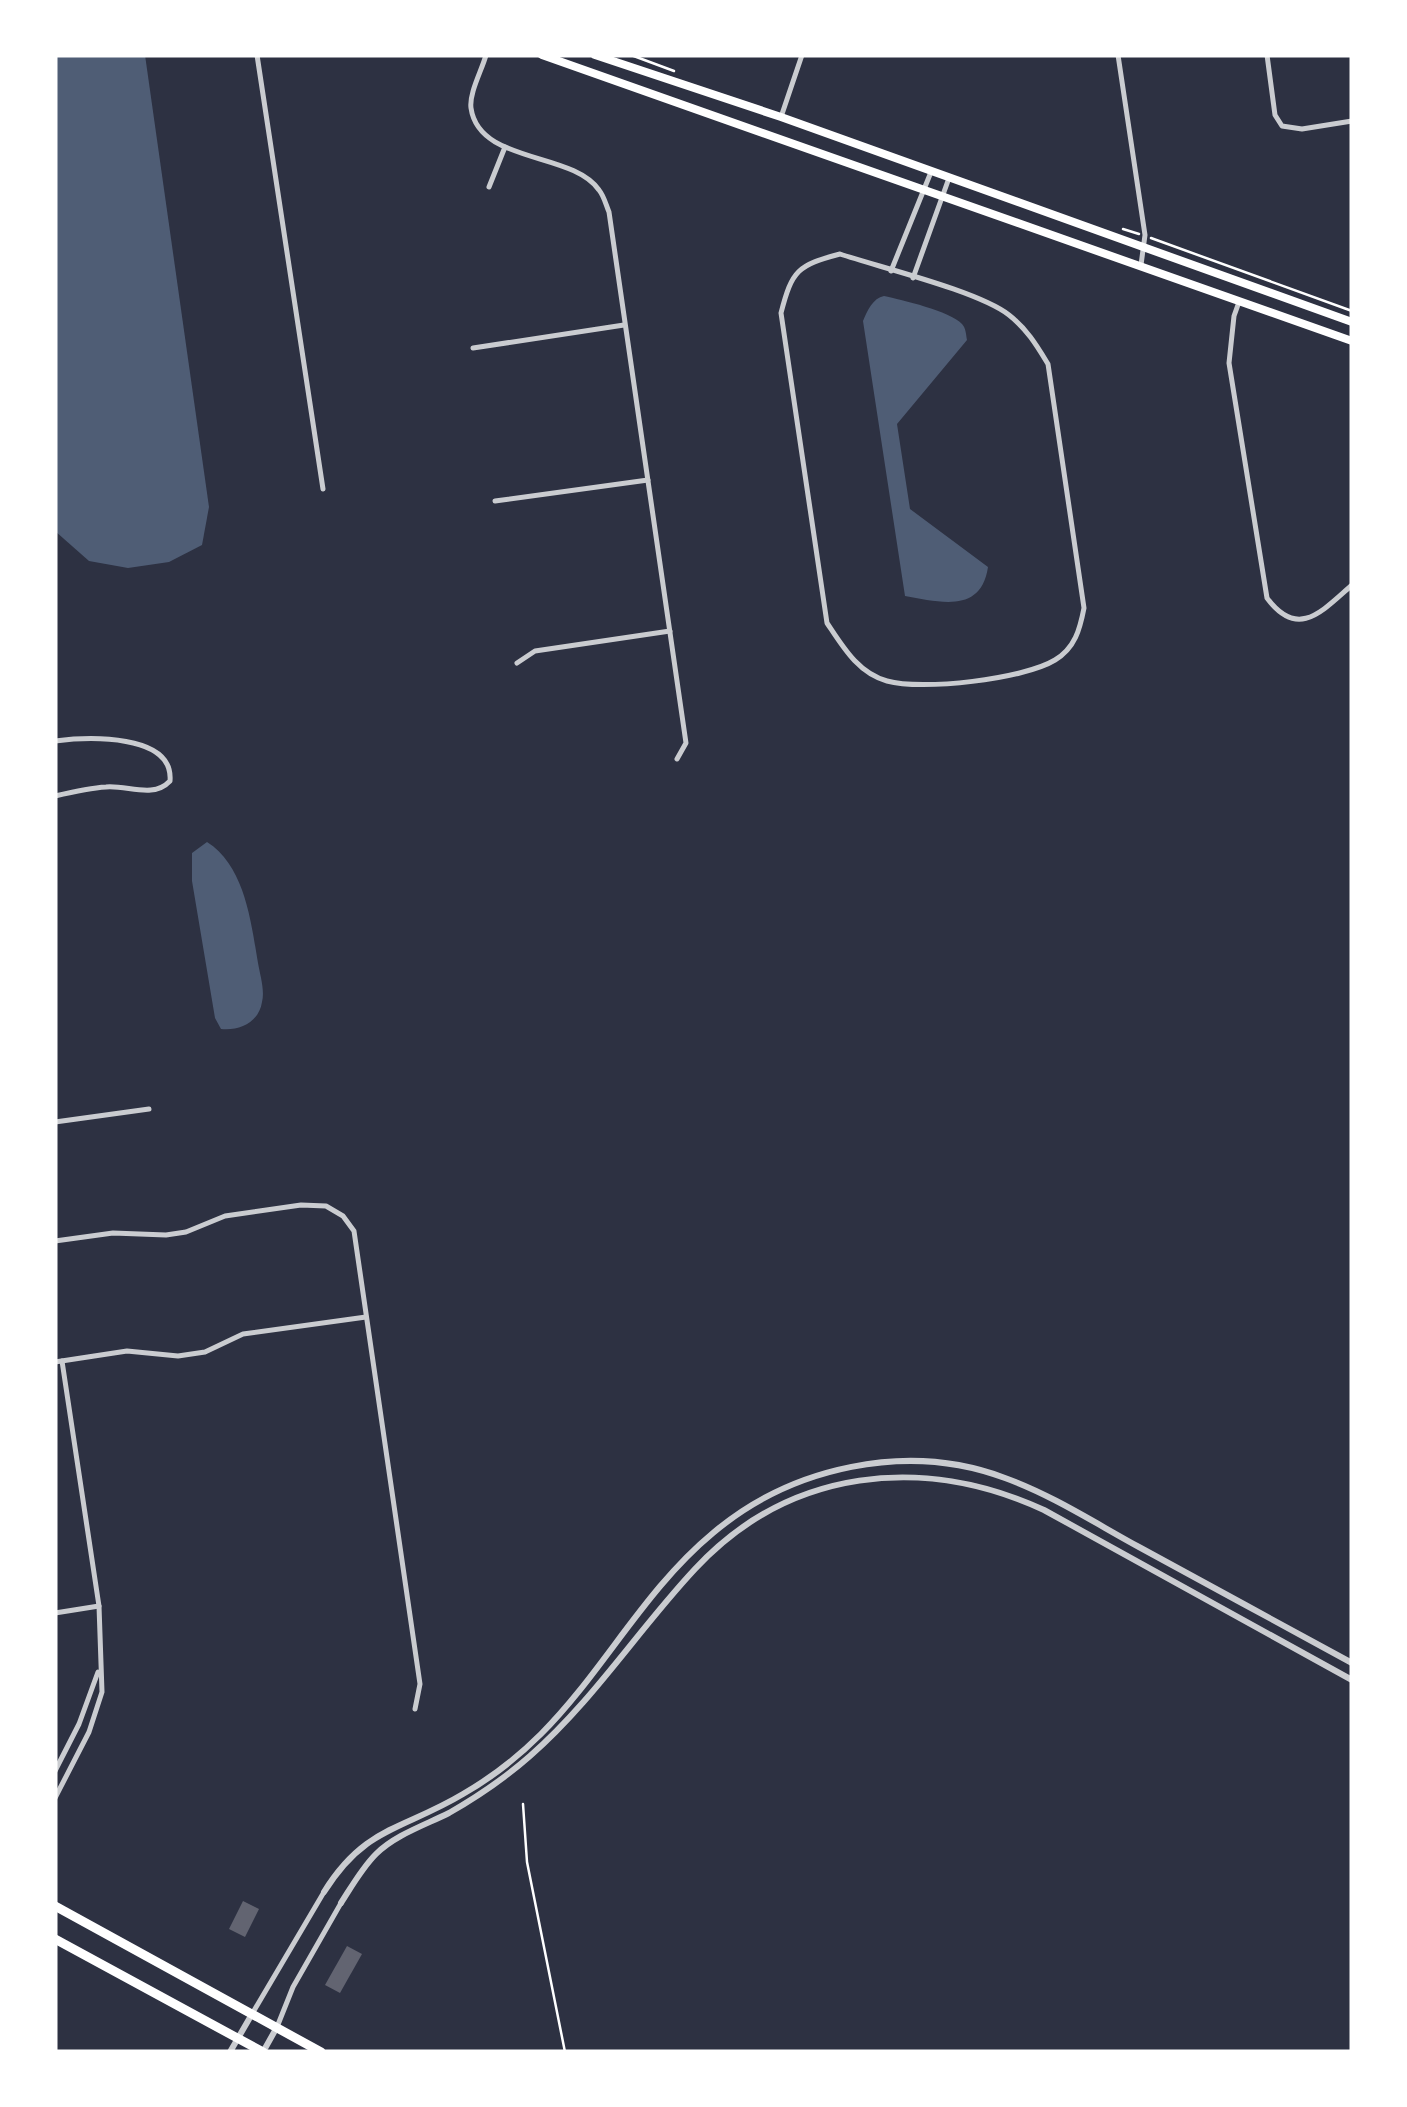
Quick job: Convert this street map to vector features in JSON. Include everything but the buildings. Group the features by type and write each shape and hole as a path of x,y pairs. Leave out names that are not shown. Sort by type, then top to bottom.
{"highway":[{"path":"55,1906 321,2052"},
{"path":"55,1939 263,2052"}],"main road":[{"path":"542,55 1352,341"},
{"path":"595,55 781,117 1352,322"}],"street":[{"path":"257,55 323,489"},
{"path":"486,55 470,106 480,130 506,147 579,173 599,188 609,212 686,742 678,758"},
{"path":"781,117 802,55"},
{"path":"1118,55 1144,235 1141,265"},
{"path":"1267,55 1276,116 1282,126 1302,129 1352,121"},
{"path":"488,187 506,147"},
{"path":"891,271 930,172"},
{"path":"913,278 949,178"},
{"path":"840,254 891,271 974,298 1008,314 1032,338 1048,364 1084,608 1078,636 1058,659 1026,672 940,685 887,681 851,659 827,624 781,313 790,281 805,264 840,254"},
{"path":"1240,301 1234,316 1229,363 1267,598 1279,614 1302,621 1318,615 1352,585"},
{"path":"473,348 624,325"},
{"path":"495,502 648,480"},
{"path":"517,663 535,651 670,631"},
{"path":"55,742 90,737 124,740 165,757 171,768 170,782 163,789 110,786 55,796"},
{"path":"55,1122 148,1108"},
{"path":"55,1241 112,1233 166,1235 186,1232 225,1216 302,1205 326,1206 343,1216 354,1231 420,1684 415,1709"},
{"path":"55,1798 89,1732 102,1692 100,1606 58,1361 127,1351 178,1356 204,1352 243,1334 366,1317"},
{"path":"230,2052 324,1892 364,1842 462,1795 532,1742 563,1712 684,1560 737,1515 784,1486 852,1466 916,1461 973,1469 1029,1488 1352,1663"},
{"path":"967,1483 973,1469"},
{"path":"263,2052 293,1988 341,1903 378,1851 468,1802 540,1748 698,1566 758,1518 800,1497 856,1480 918,1476 967,1483 1010,1495 1352,1680"},
{"path":"1163,1578 1170,1563"},
{"path":"55,1612 100,1606"},
{"path":"55,1771 100,1670"}],"path":[{"path":"523,1804 527,1862 565,2052"}],"water":[{"path":"55,55 145,55 209,507 202,545 169,562 128,568 89,561 55,531"},
{"path":"884,296 947,315 962,324 966,332 967,340 897,424 910,509 988,567 977,592 957,601 905,596 863,321 874,302"},
{"path":"207,842 220,852 238,880 249,913 262,982 263,997 257,1015 235,1028 221,1029 215,1018 192,881 192,853"}]}
